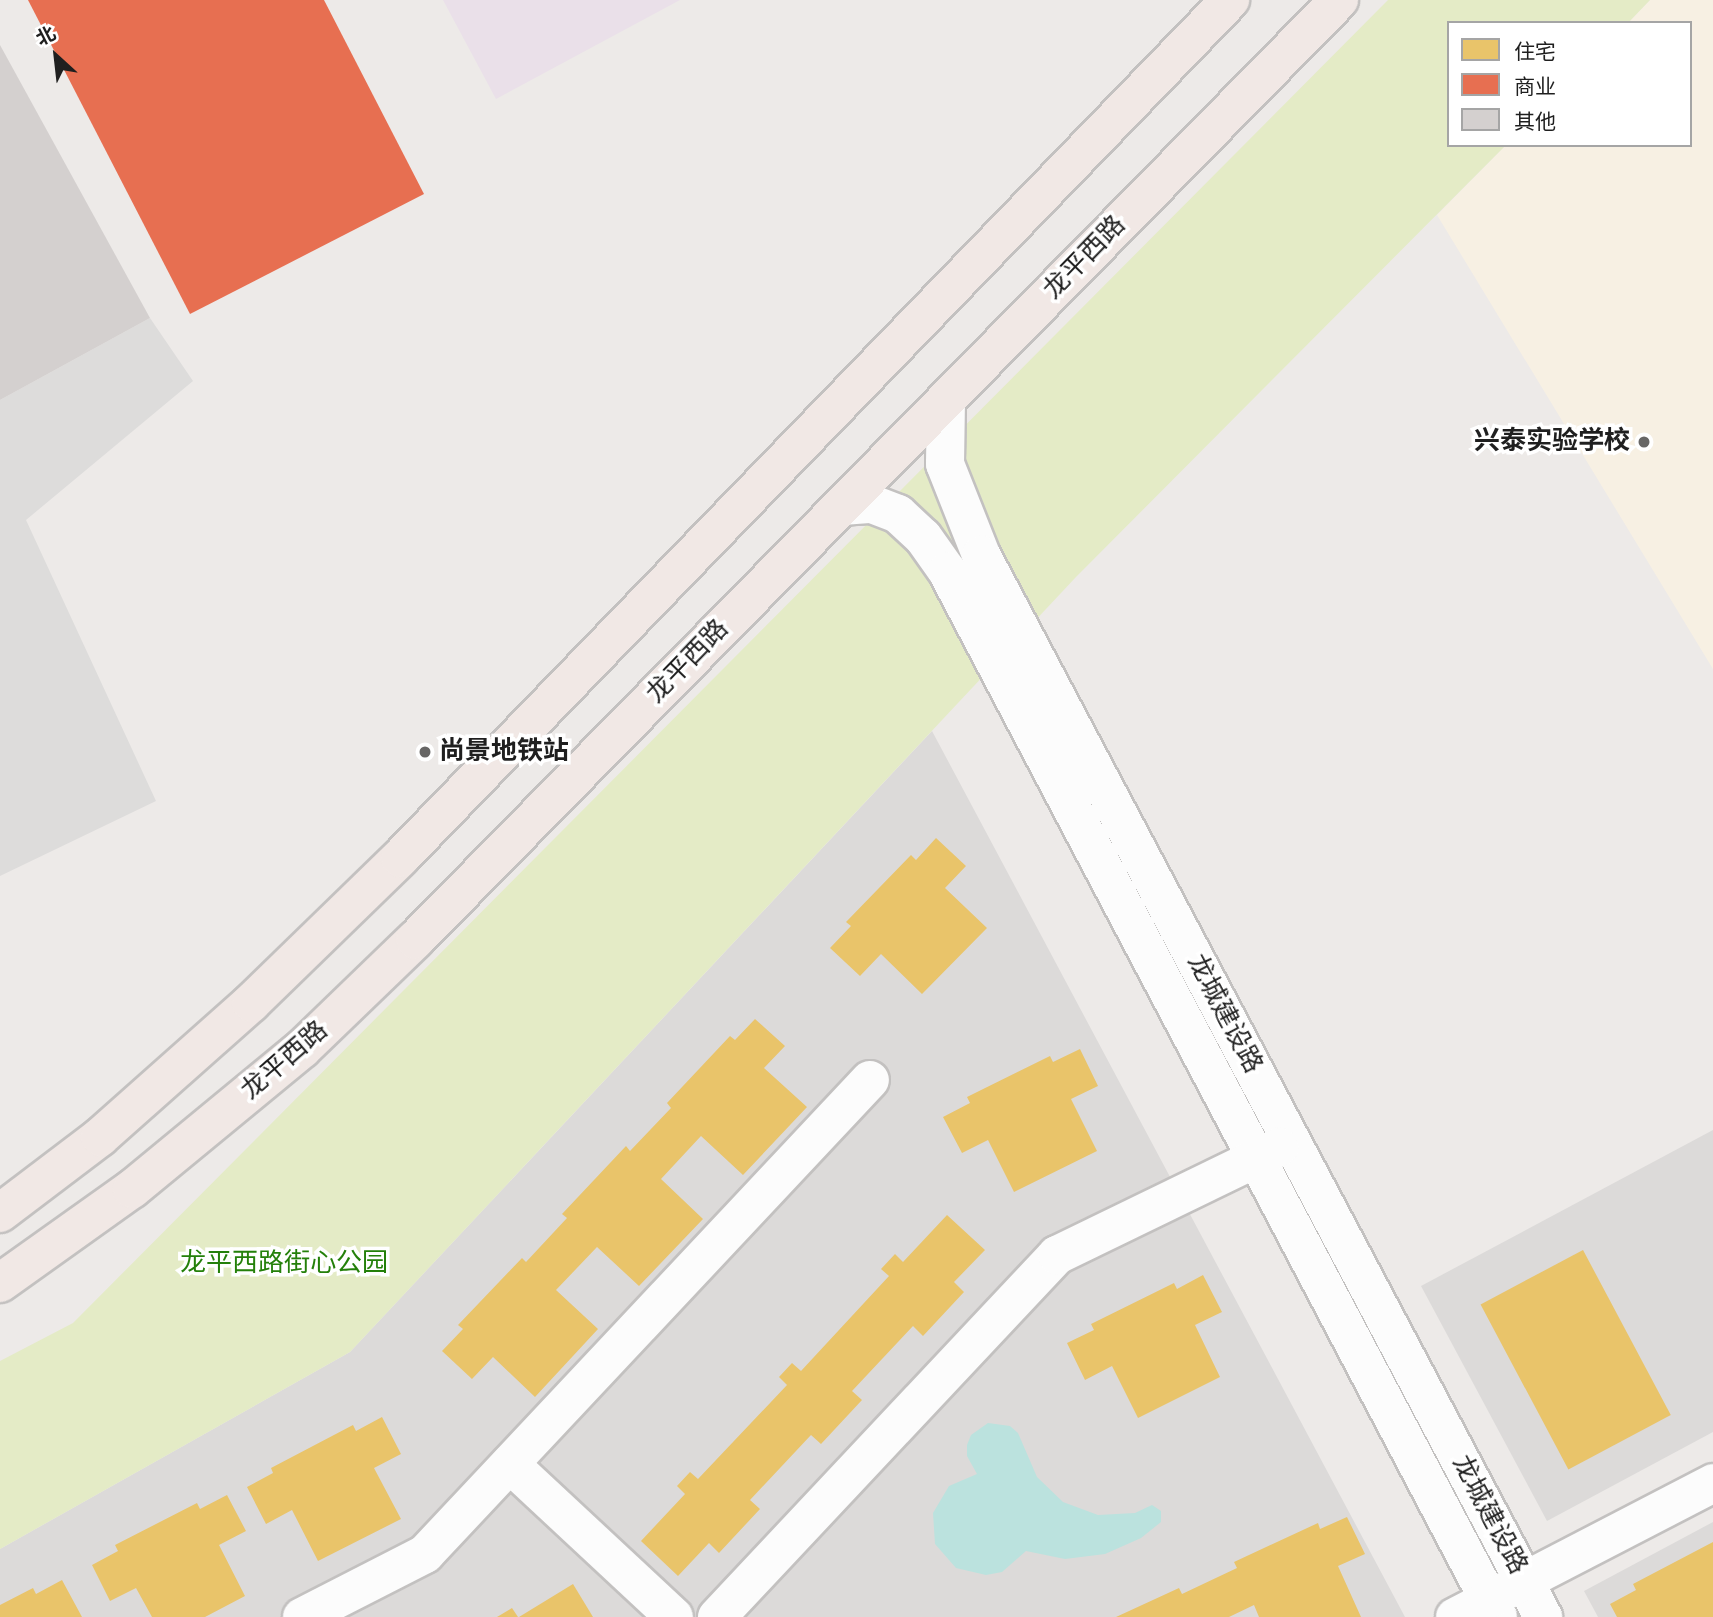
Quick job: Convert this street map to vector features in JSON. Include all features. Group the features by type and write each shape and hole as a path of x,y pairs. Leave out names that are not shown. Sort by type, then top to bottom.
{"main road":[{"path":"0,1213 100,1137 251,1003 400,858 1230,0"},
{"name":"龙平西路","path":"0,1283 131,1189 302,1049 415,940 1339,0"}],"street":[{"name":"龙城建设路","path":"946,400 945,464 961,513 1543,1617"},
{"name":"龙城建设路","path":"842,506 872,504 898,514 923,537 947,571 1494,1609"},
{"path":"302,1617 425,1554 870,1080"},
{"path":"717,1617 1057,1255 1291,1141"},
{"path":"510,1464 674,1617"},
{"path":"1455,1617 1494,1609 1525,1583 1713,1483"}],"shaded area":[{"path":"443,0 680,0 496,99"},
{"name":"兴泰实验学校","path":"1650,0 1713,0 1713,669 1437,215 1504,147 1692,147 1692,21 1630,21"},
{"path":"150,318 193,381 26,520 156,801 0,876 0,400"},
{"path":"932,731 1405,1617 0,1617 0,1549 350,1352"},
{"path":"1713,1130 1713,1432 1547,1521 1421,1286"},
{"path":"1713,1522 1713,1617 1598,1617 1584,1591"}],"green space":[{"name":"龙平西路街心公园","path":"1388,0 1650,0 1630,21 1447,21 1447,147 1504,147 1076,577 350,1352 0,1549 0,1361 73,1323"}],"water":[{"path":"988,1423 1010,1426 1018,1433 1037,1477 1063,1502 1098,1515 1135,1513 1152,1505 1161,1511 1161,1522 1141,1538 1105,1554 1065,1559 1026,1551 1002,1572 986,1575 956,1568 935,1544 933,1513 949,1486 977,1474 967,1456 967,1445 971,1435"}],"building: 住宅":[{"path":"936,838 966,866 945,888 987,928 922,994 881,954 860,976 830,948 851,926 846,922 911,855 916,860"},
{"path":"755,1019 785,1046 764,1068 807,1107 743,1175 701,1136 661,1179 703,1219 639,1286 597,1247 556,1290 598,1329 535,1397 493,1357 472,1379 442,1351 463,1329 458,1325 522,1258 526,1262 567,1218 562,1214 626,1146 630,1151 671,1108 667,1103 730,1036 735,1040"},
{"path":"1080,1049 1098,1086 1071,1099 1097,1151 1014,1192 988,1140 962,1153 943,1117 970,1103 967,1097 1050,1056 1053,1062"},
{"path":"947,1215 985,1250 954,1282 964,1292 923,1336 913,1326 852,1391 862,1400 821,1444 811,1435 750,1500 760,1509 719,1553 709,1543 678,1576 641,1541 685,1494 677,1486 690,1472 698,1479 787,1385 779,1377 792,1363 801,1371 889,1276 881,1269 895,1254 903,1262"},
{"path":"1583,1250 1671,1415 1568,1470 1481,1304"},
{"path":"1203,1275 1222,1312 1195,1325 1220,1377 1138,1418 1112,1366 1085,1380 1067,1343 1094,1330 1091,1324 1174,1283 1177,1289"},
{"path":"382,1417 401,1454 374,1468 401,1519 318,1561 292,1510 266,1524 247,1487 273,1473 271,1468 353,1425 356,1431"},
{"path":"227,1495 246,1531 219,1545 245,1596 205,1617 152,1617 136,1588 110,1601 92,1565 118,1551 115,1545 197,1503 200,1509"},
{"path":"1347,1517 1365,1554 1338,1566 1361,1617 1259,1617 1254,1605 1229,1617 1116,1617 1179,1588 1182,1594 1237,1568 1234,1562 1318,1523 1320,1529"},
{"path":"1713,1542 1713,1617 1617,1617 1610,1604 1636,1590 1633,1584"},
{"path":"62,1580 82,1617 0,1617 0,1605 33,1588 36,1594"},
{"path":"573,1584 593,1617 519,1617"},
{"path":"512,1608 518,1617 497,1617"}],"building: 商业":[{"path":"28,0 324,0 424,194 190,314"}],"building: 其他":[{"path":"0,45 150,318 0,400"}],"place":[{"name":"兴泰实验学校","path":"1644,442"},
{"name":"尚景地铁站","path":"425,752"}]}
